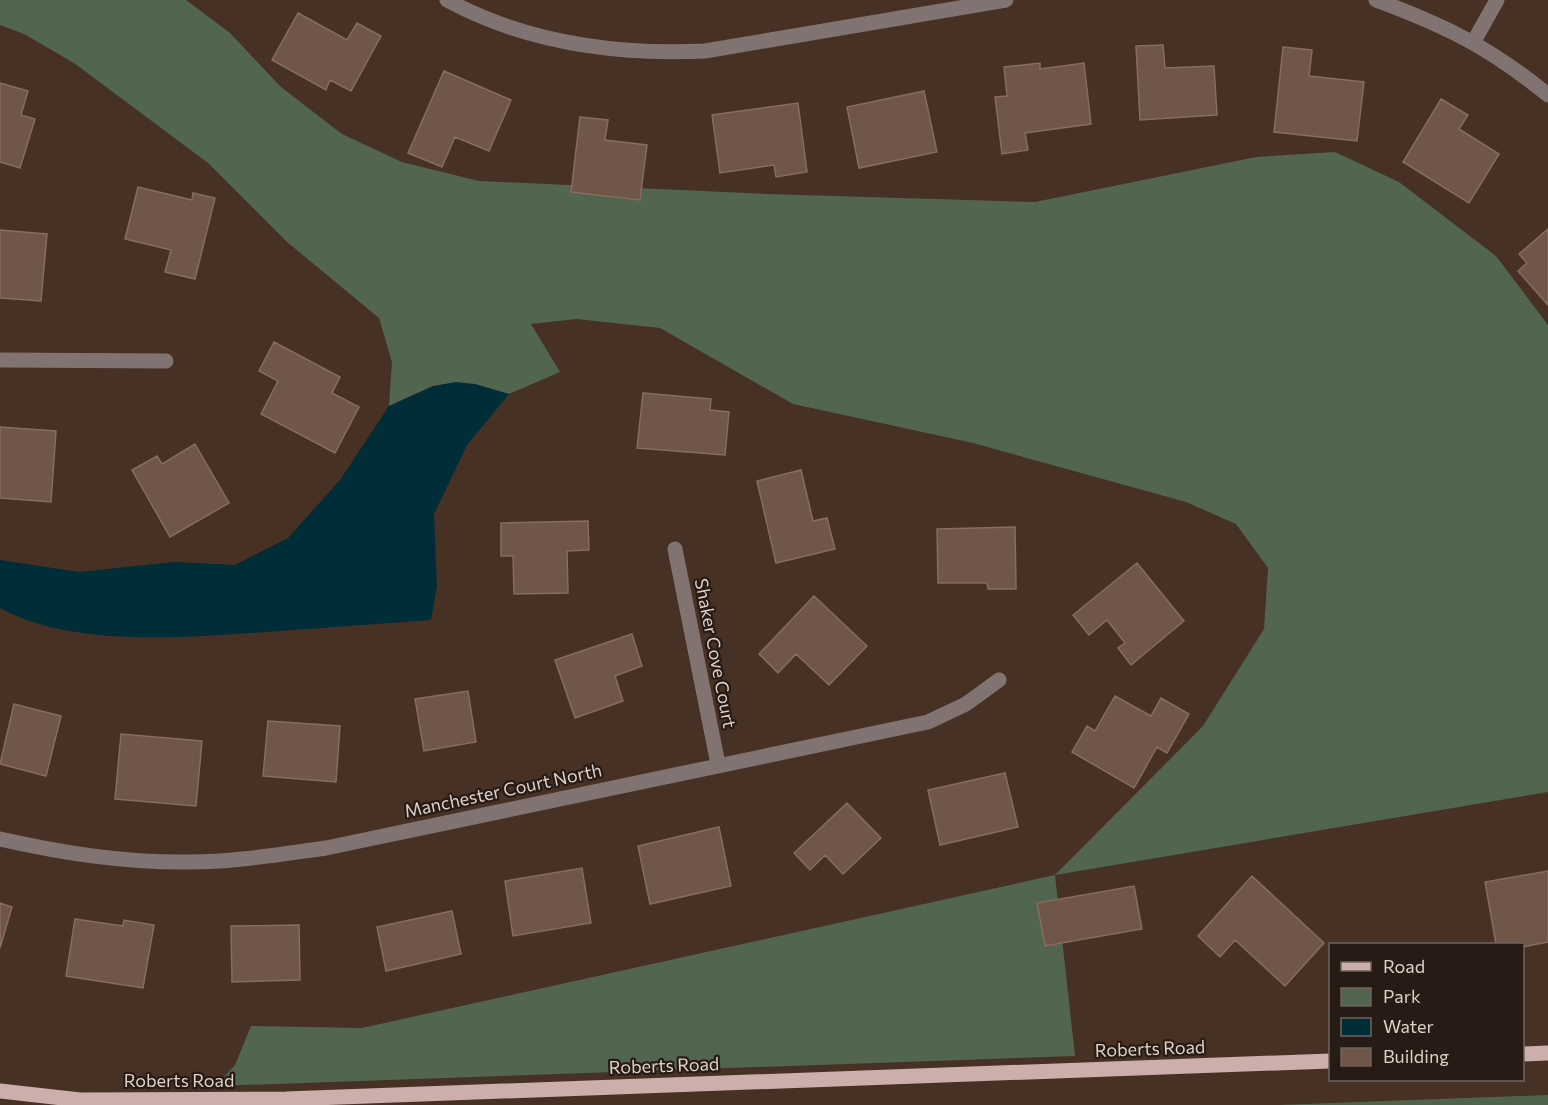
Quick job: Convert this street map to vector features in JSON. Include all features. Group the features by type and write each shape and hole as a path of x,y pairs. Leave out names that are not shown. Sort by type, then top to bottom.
{"main road":[{"path":"1524,1054 1548,1053"},
{"name":"Roberts Road","path":"0,1091 80,1100 286,1099 1329,1061"}],"street":[{"path":"447,0 509,27 545,38 600,49 660,53 705,51 1006,0"},
{"path":"1376,0 1432,21 1474,41 1513,66 1548,94"},
{"path":"1474,41 1497,0"},
{"path":"0,360 166,361"},
{"name":"Shaker Cove Court","path":"675,549 718,764"},
{"name":"Manchester Court North","path":"0,839 57,852 134,861 191,862 249,858 326,848 718,764 928,722 966,704 999,680"}],"green space":[{"path":"0,0 186,0 230,33 281,87 342,134 402,162 479,181 768,194 1035,202 1256,157 1335,152 1399,182 1496,256 1548,325 1548,792 1055,875 1203,726 1264,629 1268,568 1236,524 1186,502 973,443 793,404 660,328 577,319 531,324 560,372 509,394 474,385 447,385 435,387 389,406 392,362 379,318 287,242 208,163 74,63 24,34 0,25"},
{"path":"1055,875 1075,1056 216,1086 235,1065 251,1026 362,1028"},
{"path":"1548,1095 1548,1105 1278,1105"}],"water":[{"path":"456,382 475,384 509,394 467,445 434,514 437,586 431,620 201,636 130,637 60,629 29,621 0,608 0,560 79,572 174,562 235,565 288,538 340,480 389,406 433,386"}],"building":[{"path":"298,13 347,40 357,23 381,36 351,91 330,80 326,90 272,60"},
{"path":"1163,45 1165,68 1214,66 1217,115 1140,120 1136,46"},
{"path":"1283,47 1312,50 1309,76 1364,82 1357,141 1274,132"},
{"path":"1040,63 1040,69 1084,63 1091,124 1025,133 1028,150 1002,154 995,97 1007,96 1004,67"},
{"path":"444,71 511,100 489,151 455,137 442,167 408,153"},
{"path":"0,83 28,91 21,115 35,119 20,168 0,162"},
{"path":"924,91 937,152 859,168 847,107"},
{"path":"1441,99 1468,115 1459,129 1499,154 1469,203 1403,162"},
{"path":"798,103 807,172 776,177 774,165 720,173 712,115"},
{"path":"580,117 608,120 605,140 647,145 640,200 571,192"},
{"path":"138,187 192,200 193,193 215,198 195,279 165,272 171,250 125,239"},
{"path":"1548,229 1548,305 1518,271 1527,263 1519,254"},
{"path":"0,230 47,234 41,301 0,298"},
{"path":"274,342 340,377 332,393 359,407 335,453 261,414 278,381 259,371"},
{"path":"643,393 711,399 710,410 729,412 725,455 637,448"},
{"path":"0,427 56,431 51,502 0,498"},
{"path":"195,444 229,503 170,537 132,470 157,456 162,464"},
{"path":"801,470 813,521 827,518 835,549 776,563 757,481"},
{"path":"588,521 589,550 567,551 568,593 514,594 513,556 501,556 501,523"},
{"path":"1015,527 1016,589 988,589 987,583 938,583 937,529"},
{"path":"1137,563 1184,621 1131,665 1118,648 1125,643 1107,620 1089,635 1073,615"},
{"path":"814,596 867,646 829,685 796,654 778,673 759,654"},
{"path":"632,634 642,666 615,676 623,701 575,718 555,660"},
{"path":"468,691 476,742 424,751 415,699"},
{"path":"1115,696 1151,716 1161,698 1189,714 1167,753 1157,747 1134,788 1072,752 1087,726 1095,731"},
{"path":"14,704 61,716 46,776 0,764"},
{"path":"268,721 340,726 336,782 263,776"},
{"path":"121,734 202,741 196,806 115,799"},
{"path":"1005,773 1018,827 940,845 928,790"},
{"path":"847,803 881,838 843,874 825,855 810,870 794,853"},
{"path":"719,827 731,886 650,904 638,846"},
{"path":"582,868 591,923 513,936 505,881"},
{"path":"1548,871 1548,942 1524,947 1524,943 1496,943 1485,882"},
{"path":"1252,876 1324,943 1285,986 1235,940 1220,957 1198,936"},
{"path":"1134,886 1142,929 1045,946 1037,903"},
{"path":"0,903 12,907 0,948"},
{"path":"452,911 461,954 386,971 377,927"},
{"path":"75,919 123,926 124,920 154,925 143,988 66,976"},
{"path":"299,925 300,980 232,982 231,926"}]}
